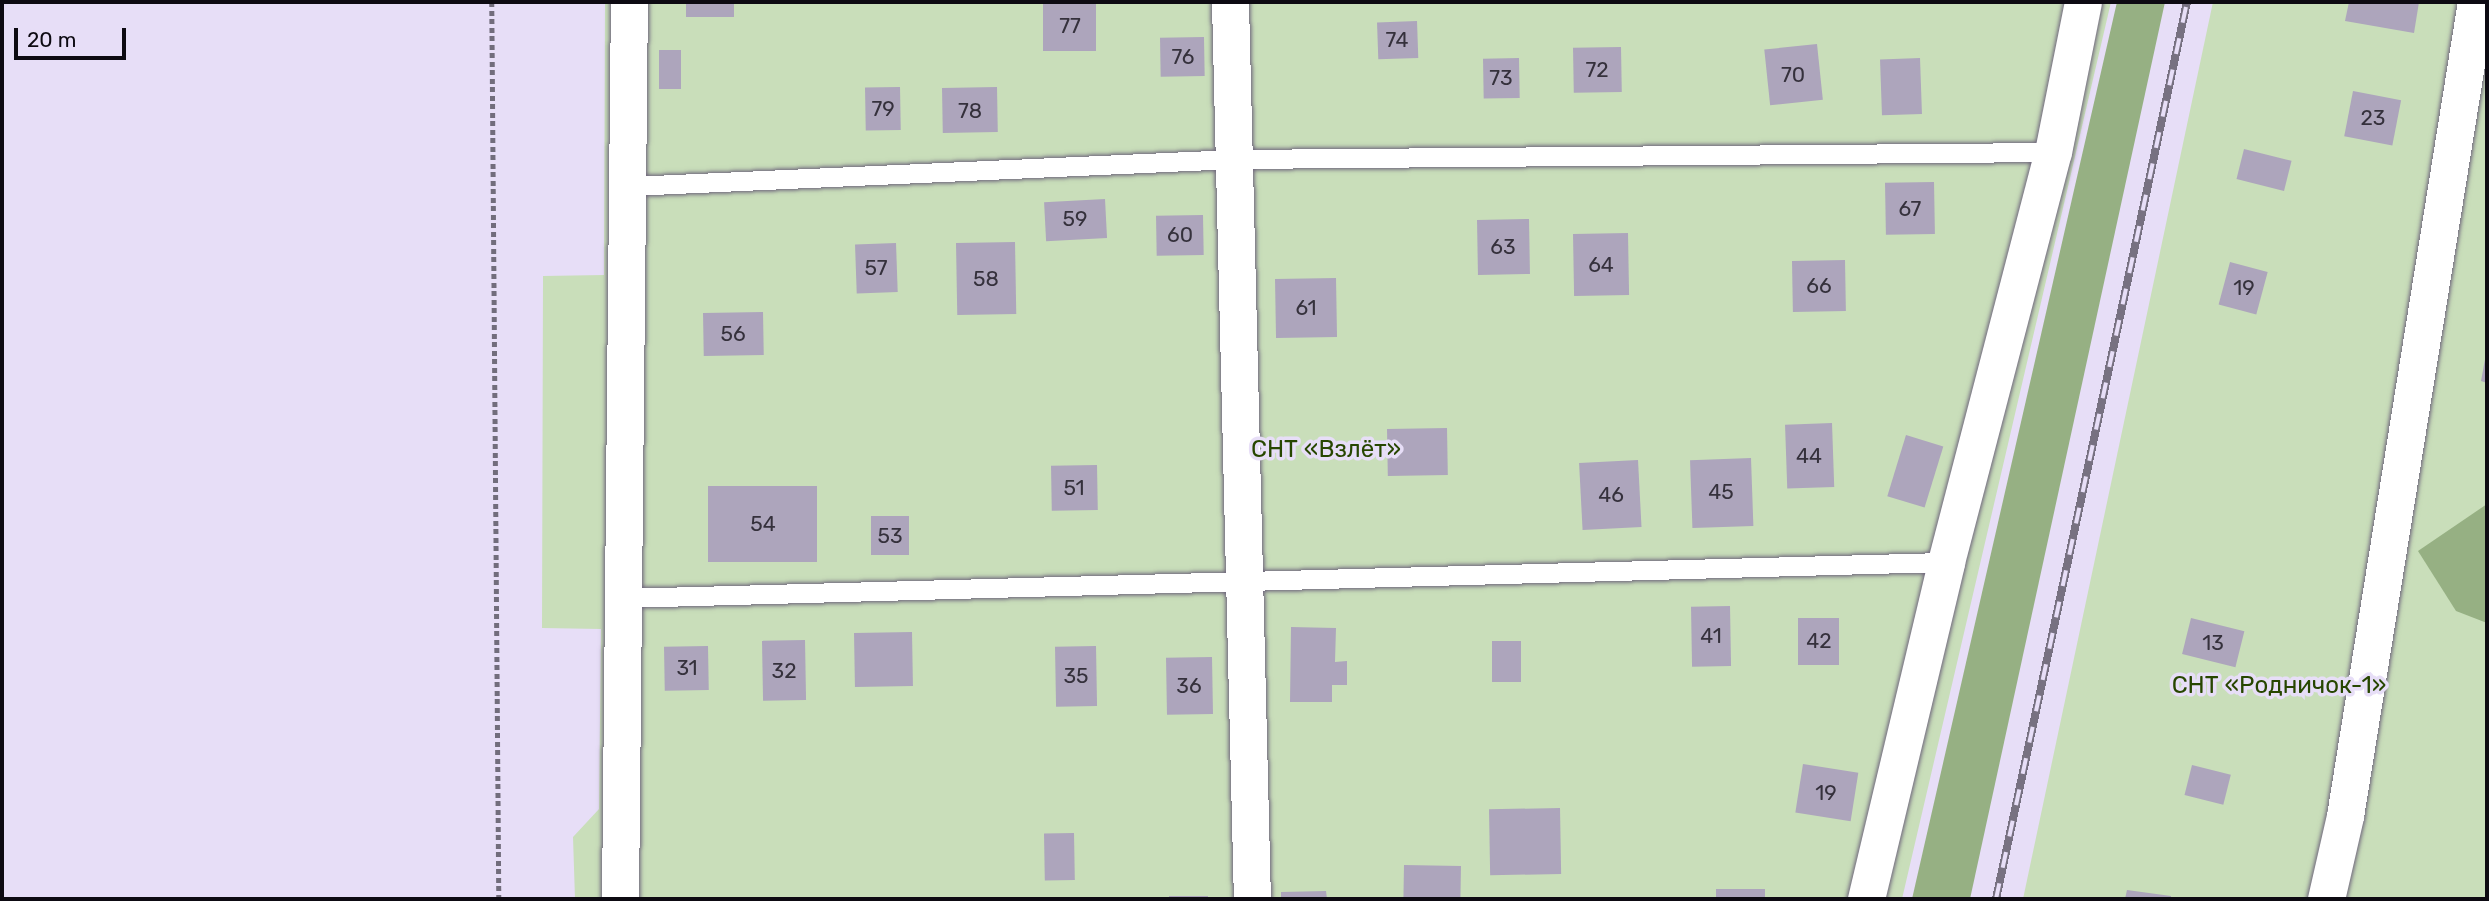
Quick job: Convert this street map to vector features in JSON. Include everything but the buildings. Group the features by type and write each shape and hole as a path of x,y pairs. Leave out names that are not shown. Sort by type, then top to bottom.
{"street":[{"path":"620,899 622,598 630,186 629,2"},
{"path":"1230,2 1252,899"},
{"path":"1866,899 1946,562 2053,152 2083,2"},
{"path":"2326,899 2350,789 2476,2"}],"lane":[{"path":"630,186 1234,159 2053,152"},
{"path":"622,598 1946,562"}],"path":[{"path":"492,2 499,899"}],"green space":[{"name":"СНТ «Взлёт»","path":"605,2 2111,2 1902,899 575,899 573,837 599,809 601,629 542,628 543,276 604,275"},
{"path":"2117,2 2165,2 1970,899 1912,899"},
{"name":"СНТ «Родничок-1»","path":"2213,2 2487,2 2487,899 2023,899"},
{"path":"2487,504 2487,623 2456,611 2418,551"}],"railway":[{"path":"1996,899 2187,2"}]}
